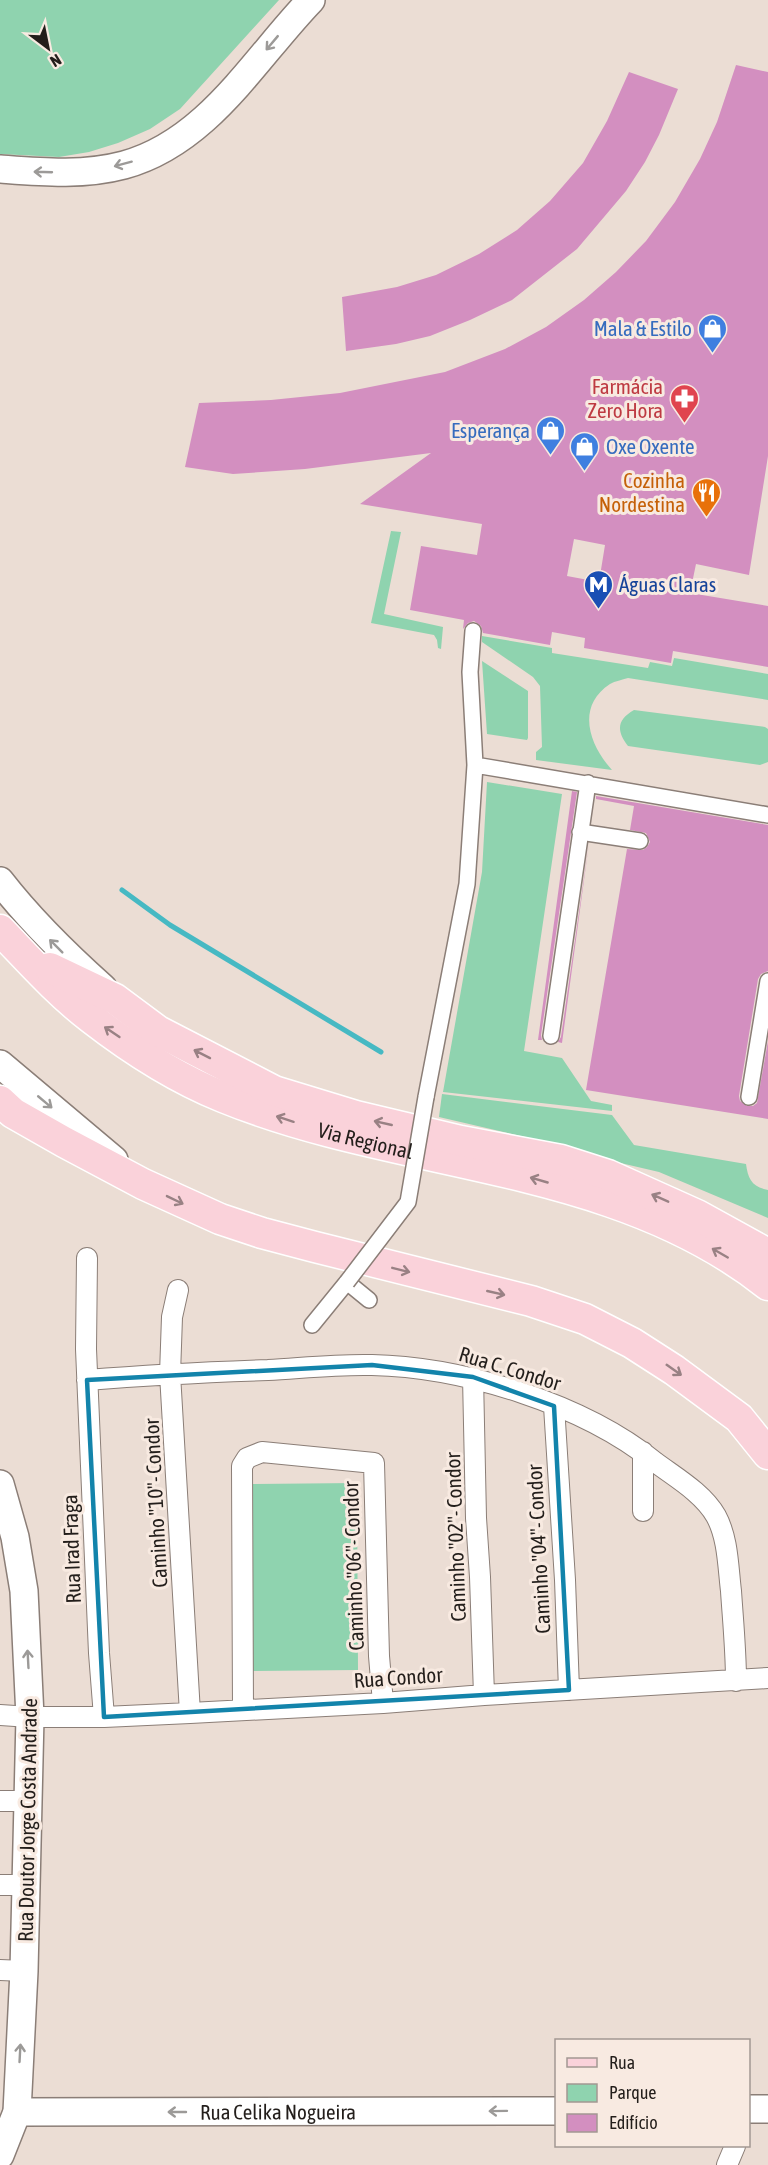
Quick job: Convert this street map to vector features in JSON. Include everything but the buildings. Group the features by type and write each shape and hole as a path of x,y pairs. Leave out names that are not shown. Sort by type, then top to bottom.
{"main road":[{"path":"0,169 47,173 86,171 123,165 165,147 194,128 218,106 288,23 311,0"},
{"path":"0,882 57,948 116,999 158,1031 274,1091 356,1116 561,1160 599,1172 697,1215 768,1254"},
{"name":"Via Regional","path":"0,930 90,1018 162,1067 222,1097 289,1121 509,1172 574,1190 635,1211 698,1240 746,1268 768,1286"},
{"path":"27,957 116,999"},
{"path":"0,1064 143,1184"},
{"path":"4,1108 143,1184 220,1219 262,1233 531,1301 585,1319 632,1343 674,1370 739,1418 768,1454"},
{"name":"Rua Doutor Jorge Costa Andrade","path":"0,1484 15,1537 24,1591 30,1717 29,1802 13,1885 8,2111 0,2155"},
{"name":"Rua Celika Nogueira","path":"8,2111 555,2111"}],"street":[{"path":"312,1325 408,1202 467,884 476,765 470,672 473,631"},
{"path":"476,765 768,815"},
{"path":"550,1036 588,783"},
{"path":"580,832 640,841"},
{"path":"749,1097 768,981"},
{"name":"Rua Irad Fraga","path":"87,1258 87,1380 104,1717"},
{"path":"347,1282 369,1300"},
{"name":"Caminho \"10\"- Condor","path":"177,1290 172,1317 170,1374 190,1713"},
{"name":"Rua C. Condor","path":"87,1380 170,1374 372,1365 398,1366 473,1377 554,1406 593,1423 643,1452 707,1504 719,1524 727,1555 736,1681"},
{"name":"Caminho \"02\"- Condor","path":"473,1377 476,1518 484,1695"},
{"name":"Caminho \"04\"- Condor","path":"554,1406 565,1580 569,1690"},
{"name":"Caminho \"06\"- Condor","path":"243,1710 242,1466 247,1458 262,1452 374,1463 379,1656 383,1703"},
{"path":"643,1452 643,1511"},
{"name":"Rua Condor","path":"0,1715 104,1717 190,1713 768,1678"},
{"path":"0,1801 29,1802"},
{"path":"727,2165 734,2147"}],"highlighted area":[{"path":"372,1365 473,1377 554,1406 569,1690 104,1717 87,1380"}],"green space":[{"path":"0,0 279,0 180,109 150,129 118,143 89,152 59,157 0,154"},
{"path":"391,531 401,532 384,614 443,627 441,649 438,648 434,635 371,623"},
{"path":"482,636 552,648 552,653 648,668 650,662 672,666 674,658 768,674 768,700 628,678 616,681 599,693 592,704 589,715 592,738 597,750 612,770 536,760 536,752 542,747 540,686 533,677 482,642"},
{"path":"482,661 528,691 527,740 487,734"},
{"path":"634,710 765,727 768,729 768,762 760,765 628,746 621,735 620,726 624,718"},
{"path":"487,782 562,794 524,1051 562,1058 591,1101 612,1105 612,1111 443,1092 482,872"},
{"path":"442,1094 612,1115 634,1145 746,1164 752,1182 768,1190 768,1218 659,1172 439,1117"},
{"path":"357,1483 358,1670 253,1671 252,1484"}],"waterway":[{"path":"122,890 170,925 381,1052"}],"place":[{"name":"Mala & Estilo","path":"713,354"},
{"name":"Farmácia Zero Hora","path":"684,424"},
{"name":"Esperança","path":"551,456"},
{"name":"Oxe Oxente","path":"585,472"},
{"name":"Cozinha Nordestina","path":"706,518"},
{"name":"Águas Claras","path":"598,610"}]}
